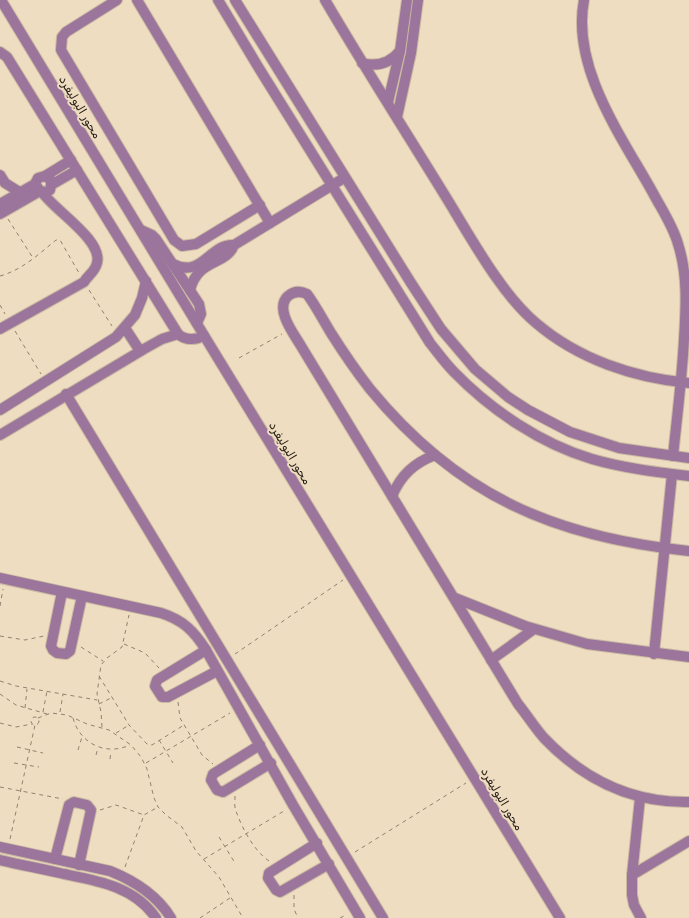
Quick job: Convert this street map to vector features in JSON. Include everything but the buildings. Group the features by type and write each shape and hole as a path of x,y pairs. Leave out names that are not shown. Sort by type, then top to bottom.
{"street":[{"name":"محور البوليفرد","path":"1,0 560,918"},
{"path":"118,0 66,32 62,37 61,50 174,240 182,246 196,244 260,205"},
{"path":"137,0 270,223"},
{"path":"218,0 331,186 430,343 454,372 478,395 519,424 563,448 613,465 689,476"},
{"path":"235,0 344,178 441,329 475,369 489,382 528,410 570,432 619,448 689,458"},
{"path":"325,0 494,275 535,323 562,342 592,359 624,371 685,383"},
{"path":"388,102 400,51 407,0"},
{"path":"397,117 411,53 418,0"},
{"path":"584,0 582,23 584,44 598,94 670,224 683,261 686,294 685,383 673,456"},
{"path":"362,62 374,65 386,63 400,51"},
{"path":"0,52 7,57 178,334 186,339 204,336"},
{"path":"2,208 21,193 44,186 71,160"},
{"path":"2,208 76,170"},
{"path":"173,264 182,267 193,267 216,256 229,254 234,245 344,178"},
{"path":"2,179 21,193"},
{"path":"2,179 2,208"},
{"path":"0,329 84,282 95,269 98,260 97,252 87,238 52,204 44,186"},
{"path":"140,229 156,239 190,290 201,310 197,323"},
{"path":"190,290 193,280 199,271 216,256"},
{"path":"0,410 121,332 138,307 146,281"},
{"path":"689,551 594,534 557,524 529,514 489,494 458,474 435,455 385,406 349,361 307,294 302,292 291,294 284,302 284,312 291,328 518,704 543,736 558,751 592,776 616,789 640,798 689,802"},
{"path":"121,332 140,351"},
{"path":"0,434 140,351 162,339 178,334"},
{"path":"66,394 383,918"},
{"path":"392,496 401,480 413,466 435,455"},
{"path":"654,654 672,474"},
{"path":"3,579 161,613 181,622 197,636 360,918"},
{"path":"62,592 51,646 55,652 64,654 68,652 72,641 82,596"},
{"path":"455,598 534,629 587,644 689,657"},
{"path":"491,660 534,629"},
{"path":"206,650 156,680 155,684 162,697 168,697 217,671"},
{"path":"260,745 222,768 211,778 217,790 223,792 271,763"},
{"path":"640,798 632,875 632,895 634,905 641,918"},
{"path":"56,859 70,803 88,805 91,808 79,865"},
{"path":"632,875 689,841"},
{"path":"317,843 269,874 268,878 279,892 329,864"},
{"path":"4,848 122,876 148,891 162,905 171,918"},
{"path":"0,860 110,884 134,897 156,918"}],"path":[{"path":"2,208 34,258"},
{"path":"0,276 16,270 56,240 60,240 84,282 121,332"},
{"path":"0,305 45,382"},
{"path":"239,358 291,328"},
{"path":"226,660 350,575"},
{"path":"0,606 3,579"},
{"path":"102,728 101,712 97,700 99,676 103,661 119,650 123,644 130,607"},
{"path":"0,636 26,640 54,634"},
{"path":"72,641 103,661"},
{"path":"123,644 144,653 165,675"},
{"path":"99,676 129,725 147,744 152,745 184,725"},
{"path":"0,681 97,700"},
{"path":"25,708 28,688"},
{"path":"43,713 48,691"},
{"path":"178,692 178,712 184,725 204,757 209,762 222,768"},
{"path":"0,694 16,705 47,714 60,713 102,728 116,734 131,745 145,763 158,807 182,827 192,846 219,877 243,918"},
{"path":"60,713 63,694"},
{"path":"98,704 112,697"},
{"path":"145,763 239,708"},
{"path":"32,724 32,718 38,718 47,714"},
{"path":"4,848 21,791 35,725 39,723 38,718"},
{"path":"73,718 82,736 98,747 112,750 131,745"},
{"path":"0,723 16,727 35,725"},
{"path":"116,734 129,725"},
{"path":"78,750 82,736"},
{"path":"159,740 173,763"},
{"path":"17,747 43,753"},
{"path":"96,755 98,747"},
{"path":"110,758 112,750"},
{"path":"14,763 39,767"},
{"path":"346,858 474,778"},
{"path":"234,785 235,808 247,833 264,858 284,864"},
{"path":"0,786 70,803"},
{"path":"90,814 116,805 144,815"},
{"path":"204,860 293,805"},
{"path":"122,876 144,815 158,807"},
{"path":"219,837 235,863"},
{"path":"293,884 294,909 298,918"},
{"path":"200,918 231,898"}]}
